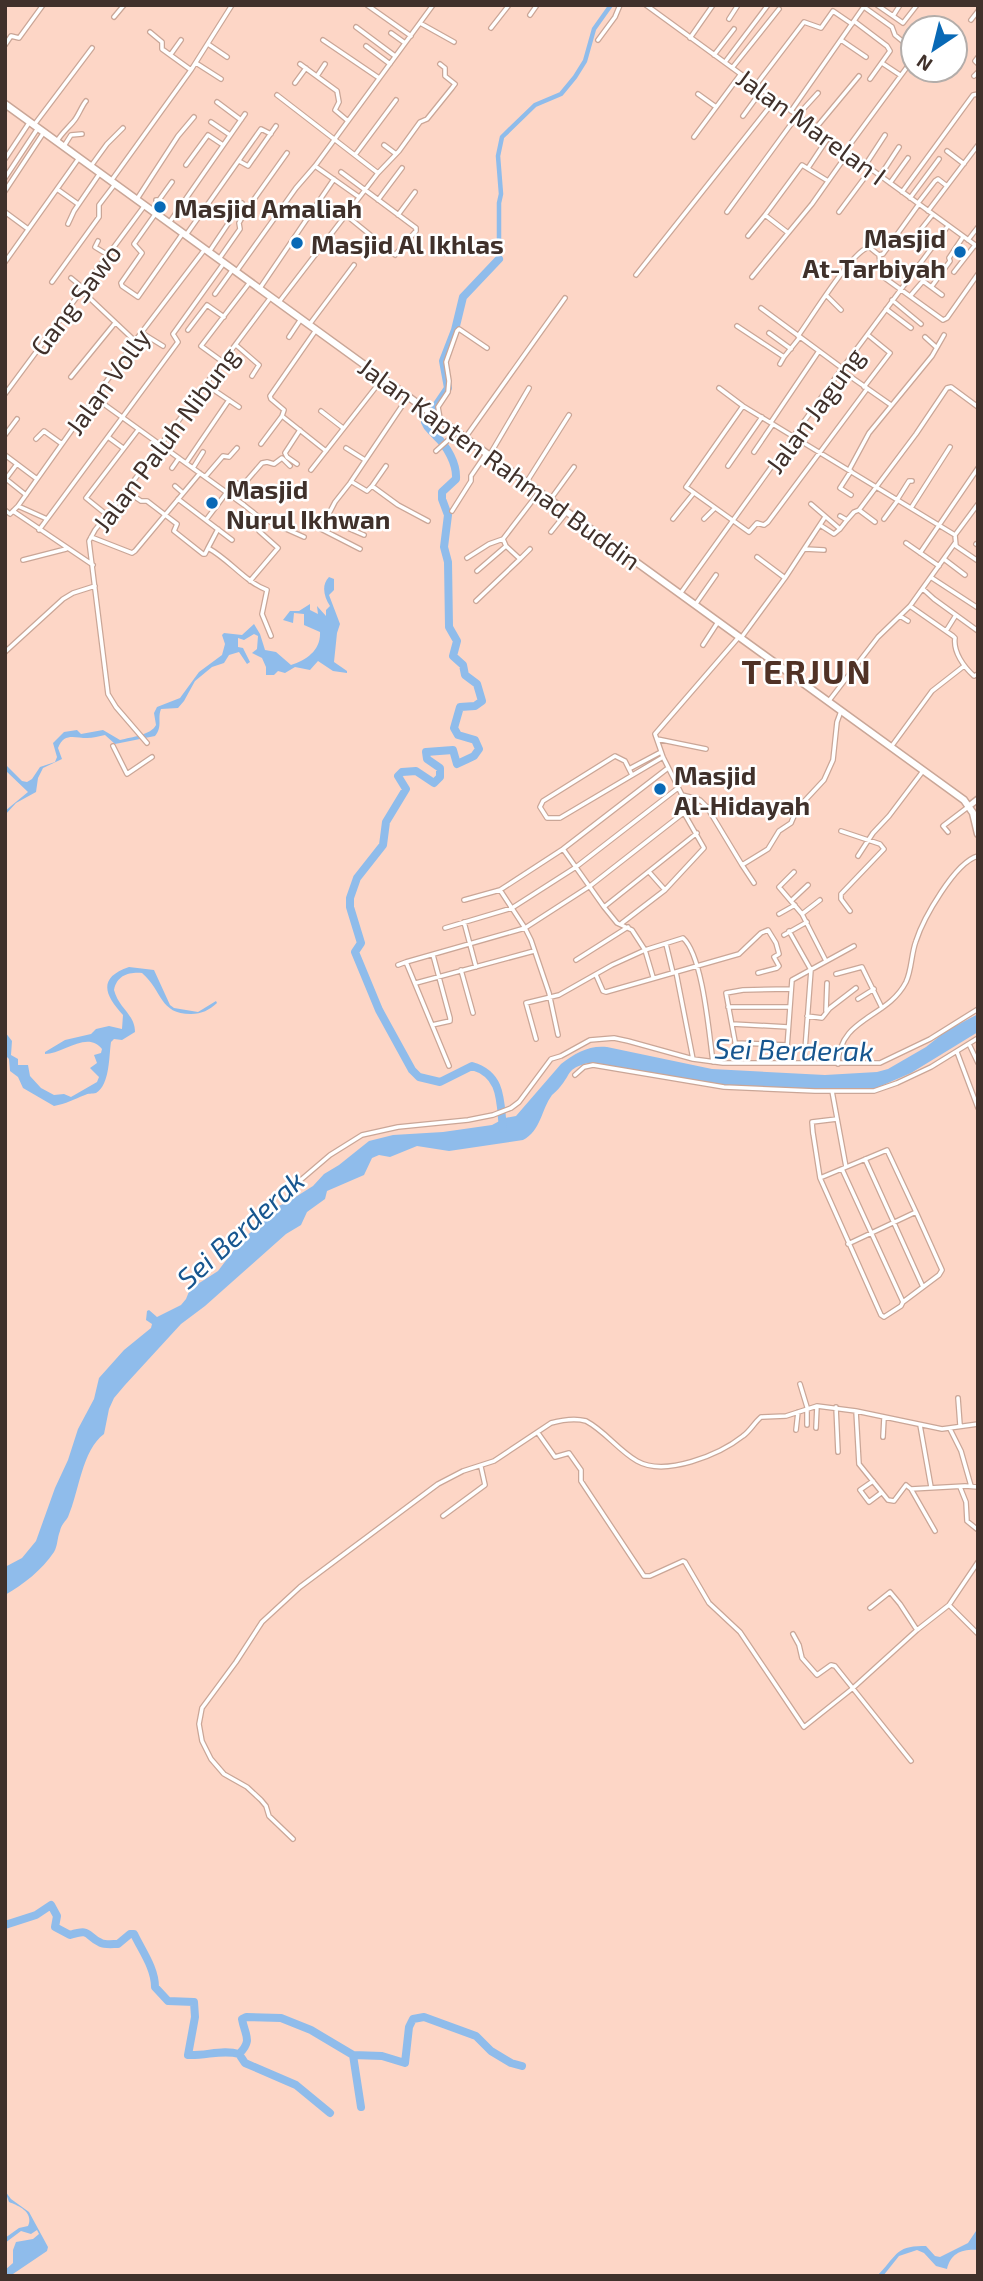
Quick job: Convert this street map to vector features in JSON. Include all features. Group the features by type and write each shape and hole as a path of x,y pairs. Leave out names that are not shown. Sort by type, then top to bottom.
{"main road":[{"name":"Jalan Kapten Rahmad Buddin","path":"6,105 969,806"},
{"path":"969,806 978,834"}],"street":[{"path":"5,45 11,36 19,38 43,5"},
{"path":"114,17 124,5"},
{"path":"52,282 99,217 99,205 197,63 232,5"},
{"path":"367,5 411,36"},
{"path":"215,294 315,166 433,5"},
{"path":"491,28 509,5"},
{"path":"530,15 537,5"},
{"path":"598,40 615,17 620,5"},
{"name":"Jalan Marelan I","path":"646,5 976,246"},
{"path":"690,38 713,5"},
{"path":"729,19 738,5"},
{"path":"725,62 768,5"},
{"path":"877,5 903,23 917,5"},
{"path":"892,16 900,5"},
{"path":"791,111 864,6 892,27 899,38"},
{"path":"732,68 779,9"},
{"path":"756,85 804,22 821,28 833,11 889,48 890,52 870,79"},
{"path":"971,20 978,11"},
{"path":"420,23 454,42"},
{"path":"356,27 395,56"},
{"path":"714,55 734,29"},
{"path":"150,32 162,42 162,48 191,70"},
{"path":"391,33 405,43"},
{"path":"171,54 181,40"},
{"path":"323,40 379,78"},
{"path":"841,40 866,57"},
{"path":"208,44 227,57"},
{"path":"366,46 390,64"},
{"path":"5,178 36,126 92,48"},
{"path":"978,57 975,61 978,64"},
{"path":"197,63 221,79"},
{"path":"882,63 899,74"},
{"path":"300,64 337,91 339,102 335,110 348,121"},
{"path":"317,76 325,64"},
{"path":"279,303 365,189 454,85 445,76 445,68 440,64"},
{"path":"295,83 306,68"},
{"path":"694,137 740,75"},
{"path":"815,129 859,76"},
{"path":"752,277 828,181 899,76"},
{"path":"743,116 762,90"},
{"path":"727,212 797,116 818,93"},
{"path":"698,94 716,107"},
{"path":"902,192 973,95 978,94"},
{"path":"277,95 378,173"},
{"path":"355,155 396,100"},
{"path":"636,275 775,100"},
{"path":"57,141 86,101"},
{"path":"217,102 241,120"},
{"path":"169,223 245,114"},
{"path":"137,200 178,136 194,117"},
{"path":"211,122 230,135"},
{"path":"5,159 36,126"},
{"path":"5,191 36,126"},
{"path":"239,160 248,166 276,126"},
{"path":"91,166 123,128"},
{"path":"156,213 134,244 142,253 121,284 137,297 262,129 271,134"},
{"path":"64,146 71,135 82,134"},
{"path":"186,165 206,136 209,135 223,145"},
{"path":"866,164 885,135"},
{"path":"808,167 828,138"},
{"path":"384,145 396,154"},
{"path":"928,211 978,145"},
{"path":"880,176 899,147"},
{"path":"947,151 964,164"},
{"path":"39,530 176,346 178,342 173,334 240,229 239,223 245,212 287,153"},
{"path":"5,262 79,158"},
{"path":"890,183 908,158"},
{"path":"910,198 939,159"},
{"path":"748,236 802,165 828,181"},
{"path":"315,166 359,197"},
{"path":"378,200 402,168"},
{"path":"839,212 871,169"},
{"path":"341,172 416,228 416,231 395,255 346,216"},
{"path":"68,225 100,173"},
{"path":"259,288 334,179"},
{"path":"879,255 895,240 935,181 938,179 947,186"},
{"path":"156,200 172,182"},
{"path":"57,189 79,205"},
{"path":"398,215 415,192"},
{"name":"Jalan Volly","path":"12,513 135,341 242,203"},
{"name":"Gang Sawo","path":"5,394 82,289 148,206"},
{"path":"5,212 28,229"},
{"path":"765,215 787,232"},
{"path":"918,233 933,215"},
{"name":"Jalan Jagung","path":"680,594 948,226"},
{"path":"968,240 978,227"},
{"path":"932,286 964,237"},
{"path":"98,241 95,247 108,255"},
{"path":"954,272 976,246"},
{"path":"779,364 847,267 866,248 869,247 879,255 881,275 938,317 945,319 978,274"},
{"path":"309,325 354,265"},
{"path":"71,278 135,341"},
{"path":"911,295 922,281 942,295"},
{"path":"222,363 201,346 250,282"},
{"path":"827,296 841,310"},
{"name":"Jalan Paluh Nibung","path":"147,743 108,694 89,541 271,297"},
{"path":"465,438 565,298"},
{"path":"892,300 921,324"},
{"path":"188,330 207,305 224,317"},
{"path":"761,308 891,406"},
{"path":"886,309 911,328"},
{"path":"289,337 301,319"},
{"path":"71,377 115,323"},
{"path":"737,326 784,358"},
{"path":"261,444 284,410 270,396 316,330"},
{"path":"441,420 438,407 449,385 446,359 457,331 460,330 487,348"},
{"path":"142,333 163,346"},
{"path":"769,333 791,349"},
{"path":"743,406 686,488 749,531 757,523 764,525 768,522 890,352 868,335"},
{"path":"851,495 840,488 869,433 914,380 944,335"},
{"path":"925,337 937,348"},
{"path":"236,345 259,365 252,376"},
{"path":"754,452 819,351"},
{"path":"311,470 383,378"},
{"path":"205,384 239,407"},
{"path":"820,525 834,534 859,510 948,387 978,407"},
{"path":"453,511 471,481 471,476 519,408 529,388"},
{"path":"719,388 743,406 955,535 956,546 978,561"},
{"path":"94,397 259,517 302,536"},
{"path":"360,549 321,529 335,502 408,397"},
{"path":"186,463 229,400"},
{"path":"321,411 344,428"},
{"path":"526,482 569,415"},
{"path":"282,416 326,451"},
{"path":"728,466 762,417"},
{"path":"5,435 17,419"},
{"path":"107,516 86,498 138,429"},
{"path":"297,464 285,453 300,430"},
{"path":"36,439 44,431 62,443"},
{"path":"436,451 457,432"},
{"path":"108,437 124,448"},
{"path":"911,508 950,447"},
{"path":"205,477 223,456 229,457 237,448"},
{"path":"345,448 365,460"},
{"path":"193,468 204,452"},
{"path":"5,455 37,479"},
{"path":"172,468 179,458"},
{"path":"206,520 236,484 243,485 262,463 274,464 282,458 290,466"},
{"path":"17,464 5,479 26,495"},
{"path":"350,483 354,482 367,491 386,466"},
{"path":"550,500 574,467"},
{"path":"920,553 978,468"},
{"path":"92,537 132,552 140,547 200,473"},
{"path":"884,519 909,481 912,481"},
{"path":"372,485 398,505 428,521"},
{"path":"175,486 183,492"},
{"path":"126,491 141,501 147,501 177,524 174,531 202,554 205,554 218,529"},
{"path":"467,558 489,544 503,539 539,492"},
{"path":"673,520 693,494"},
{"path":"178,499 232,540"},
{"path":"811,504 840,529"},
{"path":"955,535 978,504"},
{"path":"18,506 47,519"},
{"path":"704,519 714,509"},
{"path":"5,510 93,565"},
{"path":"859,510 876,522"},
{"path":"551,533 567,512"},
{"path":"840,516 847,520"},
{"path":"250,581 278,548 259,531 259,517"},
{"path":"688,807 662,755 656,739 657,731 740,638 785,578 825,517"},
{"path":"327,519 364,536"},
{"path":"503,539 506,546 520,559"},
{"path":"828,702 878,637 910,606 957,540"},
{"path":"906,543 939,566"},
{"path":"477,571 506,546"},
{"path":"208,548 223,556 250,581 267,590 262,614 271,636"},
{"path":"23,560 66,549"},
{"path":"476,601 530,549"},
{"path":"805,549 824,550"},
{"path":"758,556 785,578"},
{"path":"944,559 965,575"},
{"path":"695,605 716,575"},
{"path":"932,578 978,608"},
{"path":"5,652 63,599 94,586"},
{"path":"923,589 976,630 978,623"},
{"path":"910,606 955,638 954,646 964,666 974,676 978,674"},
{"path":"946,631 957,615"},
{"path":"900,616 908,621"},
{"path":"703,645 718,622"},
{"path":"891,747 932,691 964,666"},
{"path":"742,865 768,849 779,831 792,823 797,809 824,779 833,760 837,722 841,711"},
{"path":"656,739 706,749"},
{"path":"113,746 127,774 152,757"},
{"path":"632,775 625,761 615,756 543,801 540,807 547,818 560,818 632,775 640,767 662,755"},
{"path":"629,769 640,767"},
{"path":"464,900 500,890 563,849 668,768"},
{"path":"858,856 923,771"},
{"path":"445,928 512,908 576,867 678,788"},
{"path":"682,794 700,800 707,807 754,883"},
{"path":"948,832 943,826 978,799"},
{"path":"398,965 525,928 590,886 700,800"},
{"path":"621,923 665,890 704,848 684,813"},
{"path":"841,831 884,846 842,894 841,899 850,911"},
{"path":"604,907 697,833"},
{"path":"563,849 617,923 632,930 645,950 653,977"},
{"path":"838,1064 838,1052 847,1033 897,997 910,972 916,940 933,904 950,880 967,862 978,856"},
{"path":"794,872 779,887 802,914 826,961"},
{"path":"650,873 665,890"},
{"path":"791,901 808,885"},
{"path":"500,890 525,928 558,1035"},
{"path":"802,914 820,900"},
{"path":"779,914 794,905"},
{"path":"464,922 476,967"},
{"path":"784,935 807,922"},
{"path":"576,960 628,927"},
{"path":"596,975 605,992 739,954 761,933 768,930 779,950 779,954 774,957 779,966 758,974"},
{"path":"789,931 811,970 804,1063"},
{"path":"536,1039 526,1004 559,995 645,950 684,939 697,965 713,1062"},
{"path":"666,944 675,972 692,1059"},
{"path":"786,1062 793,978 854,946"},
{"path":"416,983 534,951"},
{"path":"432,1025 450,1021 433,955"},
{"path":"406,962 449,1066"},
{"path":"835,974 861,966 882,1008"},
{"path":"461,970 473,1013"},
{"path":"825,1013 827,983"},
{"path":"807,1016 822,1017 856,988"},
{"path":"739,1063 727,993 790,989"},
{"path":"858,999 873,989"},
{"path":"728,1007 790,1007"},
{"path":"289,1190 330,1155 362,1135 398,1127 493,1115 511,1108 519,1102 551,1059 590,1040 614,1038 713,1062 880,1063 930,1039 978,1009"},
{"path":"732,1024 789,1027"},
{"path":"575,1075 584,1067 593,1065 724,1087 874,1091 897,1083 978,1038"},
{"path":"735,1043 787,1045"},
{"path":"969,1044 978,1063"},
{"path":"957,1052 978,1108"},
{"path":"832,1091 844,1168 902,1302"},
{"path":"820,1178 887,1151 942,1270 939,1275 902,1302 901,1306 884,1317 881,1315 820,1178 812,1122 837,1119"},
{"path":"865,1159 923,1287"},
{"path":"848,1244 916,1212"},
{"path":"800,1384 807,1407 807,1425"},
{"path":"958,1398 959,1426"},
{"path":"816,1428 817,1406"},
{"path":"293,1839 269,1816 261,1800 247,1787 224,1774 213,1761 200,1733 202,1708 262,1622 300,1587 439,1484 463,1471 494,1461 551,1423 580,1419 591,1424 634,1460 659,1466 694,1462 744,1435 761,1417 786,1416 807,1407 856,1410 942,1429 978,1424"},
{"path":"836,1407 838,1451"},
{"path":"856,1410 859,1461 888,1500 894,1501 904,1486 911,1489 978,1487"},
{"path":"796,1430 798,1412"},
{"path":"883,1437 884,1418"},
{"path":"920,1425 932,1487"},
{"path":"951,1428 971,1486"},
{"path":"538,1433 555,1457 569,1453 581,1470 581,1481 644,1576 685,1562 709,1602 740,1632 804,1727 949,1605 978,1562"},
{"path":"443,1516 485,1485 481,1467"},
{"path":"873,1481 860,1490 867,1503 881,1493"},
{"path":"960,1487 966,1502 967,1521 978,1530"},
{"path":"911,1489 935,1531"},
{"path":"870,1608 890,1592 917,1630"},
{"path":"949,1605 978,1634"},
{"path":"793,1634 802,1658 817,1675 833,1665 911,1761"}],"water":[{"path":"329,577 334,579 334,590 329,595 340,624 334,662 347,673 333,671 318,661 310,670 295,667 285,673 278,671 274,675 266,675 262,658 252,653 257,649 258,636 254,634 244,640 238,638 238,647 243,648 250,662 247,664 239,652 229,655 224,663 212,667 195,681 178,708 161,709 159,729 155,736 115,744 105,735 63,740 58,748 62,759 43,768 36,792 16,803 5,815 5,811 28,792 5,770 5,764 22,781 27,782 40,767 55,762 57,757 53,743 64,732 77,730 81,734 103,730 120,740 150,731 156,725 154,713 157,707 180,698 199,672 222,655 224,633 242,635 254,624 265,650 276,652 291,665 307,657 318,644 320,632 304,625 304,614 294,613 293,623 283,620 290,611 299,611 310,604 310,610 318,614 317,606 326,616 326,610 330,606 324,587"},
{"path":"129,967 154,970 170,1005 174,1008 198,1012 216,1001 217,1003 202,1012 181,1013 167,1006 142,973 124,975 114,990 132,1021 135,1032 122,1040 114,1039 111,1042 106,1077 101,1089 54,1106 23,1088 18,1077 10,1071 9,1059 5,1055 5,1032 12,1041 11,1055 18,1059 18,1065 28,1065 30,1076 41,1088 54,1095 64,1094 71,1097 97,1082 99,1077 90,1068 97,1063 94,1055 101,1053 102,1049 96,1044 82,1042 52,1053 45,1052 65,1040 91,1034 96,1029 109,1026 122,1029 123,1015 112,1001 107,988 112,976"},
{"name":"Sei Berderak","path":"978,1014 978,1032 911,1073 874,1089 733,1087 588,1063 570,1072 548,1101 534,1131 523,1140 449,1151 417,1146 390,1157 379,1155 372,1158 364,1175 327,1191 325,1199 307,1212 301,1225 286,1234 181,1324 114,1398 104,1434 86,1461 54,1552 32,1576 5,1595 5,1567 22,1558 36,1541 78,1429 94,1399 99,1378 124,1350 151,1328 152,1324 146,1320 147,1311 157,1317 181,1305 190,1289 218,1271 243,1238 258,1227 273,1208 313,1186 324,1174 369,1141 393,1135 492,1125 516,1116 561,1064 577,1053 594,1047 607,1047 712,1069 825,1075 877,1072 888,1069 926,1047 946,1031"},
{"path":"5,2191 29,2212 48,2247 47,2251 10,2276 5,2276 5,2270 13,2263 16,2242 33,2239 39,2234 37,2230 31,2234 21,2231 5,2243 5,2238 19,2228 28,2226 29,2217 24,2210 9,2202"},
{"path":"978,2228 978,2250 958,2253 951,2259 947,2269 936,2266 924,2253 917,2250 899,2256 883,2276 877,2276 897,2253 908,2247 926,2246 935,2256 940,2257 968,2243"}],"waterway":[{"path":"499,259 501,194 498,156 502,137 535,105 561,94 585,61 594,29 611,5"},
{"path":"499,259 463,297 455,330 443,361 448,388 425,422 447,450 456,473 456,479 442,492 448,515 444,547 448,562 449,627 457,641 453,656 463,665 465,675 477,684 482,701 475,706 460,707 454,728 458,735 475,740 479,749 474,756 457,764 453,750 426,752 427,759 440,768 440,777 434,783 416,771 402,772 398,776 406,789 386,822 383,845 357,878 350,898 350,907 361,943 355,952 379,1010 412,1070 419,1077 440,1082 472,1066 482,1070 490,1076 498,1091 503,1129"},
{"path":"5,1925 36,1915 51,1905 57,1916 55,1927 70,1935 85,1933 101,1943 118,1944 130,1934 134,1934 150,1966 155,1987 168,2001 194,2002 195,2017 188,2055 227,2052 239,2054 245,2063 296,2085 330,2113"},
{"path":"239,2054 247,2041 242,2019 281,2018 311,2030 353,2055 382,2056 405,2063 409,2027 413,2019 424,2017 476,2036 491,2051 522,2066"},
{"path":"353,2055 361,2107"}],"place":[{"name":"Masjid Amaliah","path":"160,207"},
{"name":"Masjid Al Ikhlas","path":"297,243"},
{"name":"Masjid At-Tarbiyah","path":"960,252"},
{"name":"Masjid Nurul Ikhwan","path":"212,503"},
{"name":"Masjid Al-Hidayah","path":"660,789"}],"district":[{"name":"TERJUN","path":"807,671"}]}
